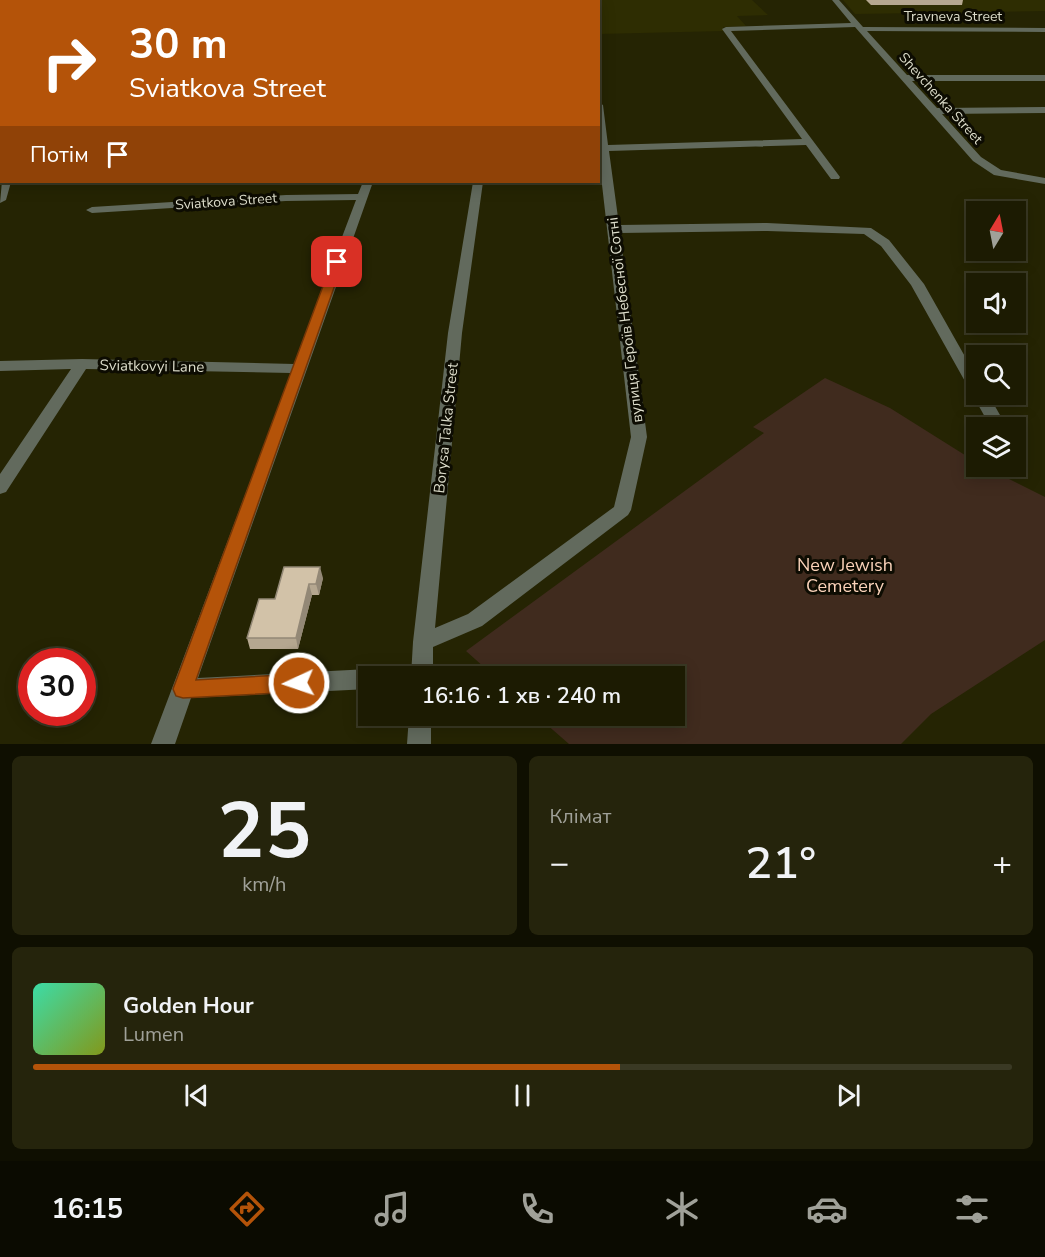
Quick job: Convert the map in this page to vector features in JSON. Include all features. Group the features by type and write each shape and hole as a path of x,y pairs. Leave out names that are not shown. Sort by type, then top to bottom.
{"street":[{"name":"Shevchenka Street","path":"835,0 988,168 998,173 1045,181"},
{"name":"Travneva Street","path":"810,142 726,30 859,27 1045,30"},
{"path":"905,78 1045,78"},
{"path":"935,111 1040,110 1045,118"},
{"name":"вулиця Героїв Небесної Сотні","path":"423,642 475,620 622,510 639,437 600,117"},
{"path":"605,148 810,142 835,177"},
{"path":"0,200 6,183"},
{"name":"Borysa Talka Street","path":"422,666 455,333 477,183"},
{"name":"Sviatkova Street","path":"92,210 286,198 364,189 163,744"},
{"path":"615,229 767,227 867,231 885,243 917,284 966,370"},
{"path":"0,366 82,364"},
{"name":"Sviatkovyi Lane","path":"0,488 82,364 299,369"},
{"path":"183,689 358,680"},
{"path":"418,744 419,726"}],"shaded area":[{"path":"600,0 752,0 768,15 737,16 746,26 723,27 724,31 600,34"},
{"path":"843,0 1045,0 1045,11 855,14"}],"green space":[{"name":"New Jewish Cemetery","path":"825,378 890,408 966,456 966,477 1005,477 1045,497 1045,640 931,714 901,744 569,744 548,726 685,726 685,666 483,666 466,651 764,433 753,427"}],"building":[{"path":"284,567 320,567 316,584 309,584 296,638 247,638 259,599 275,599"}],"route":[{"path":"299,683 183,689 337,262"}]}
